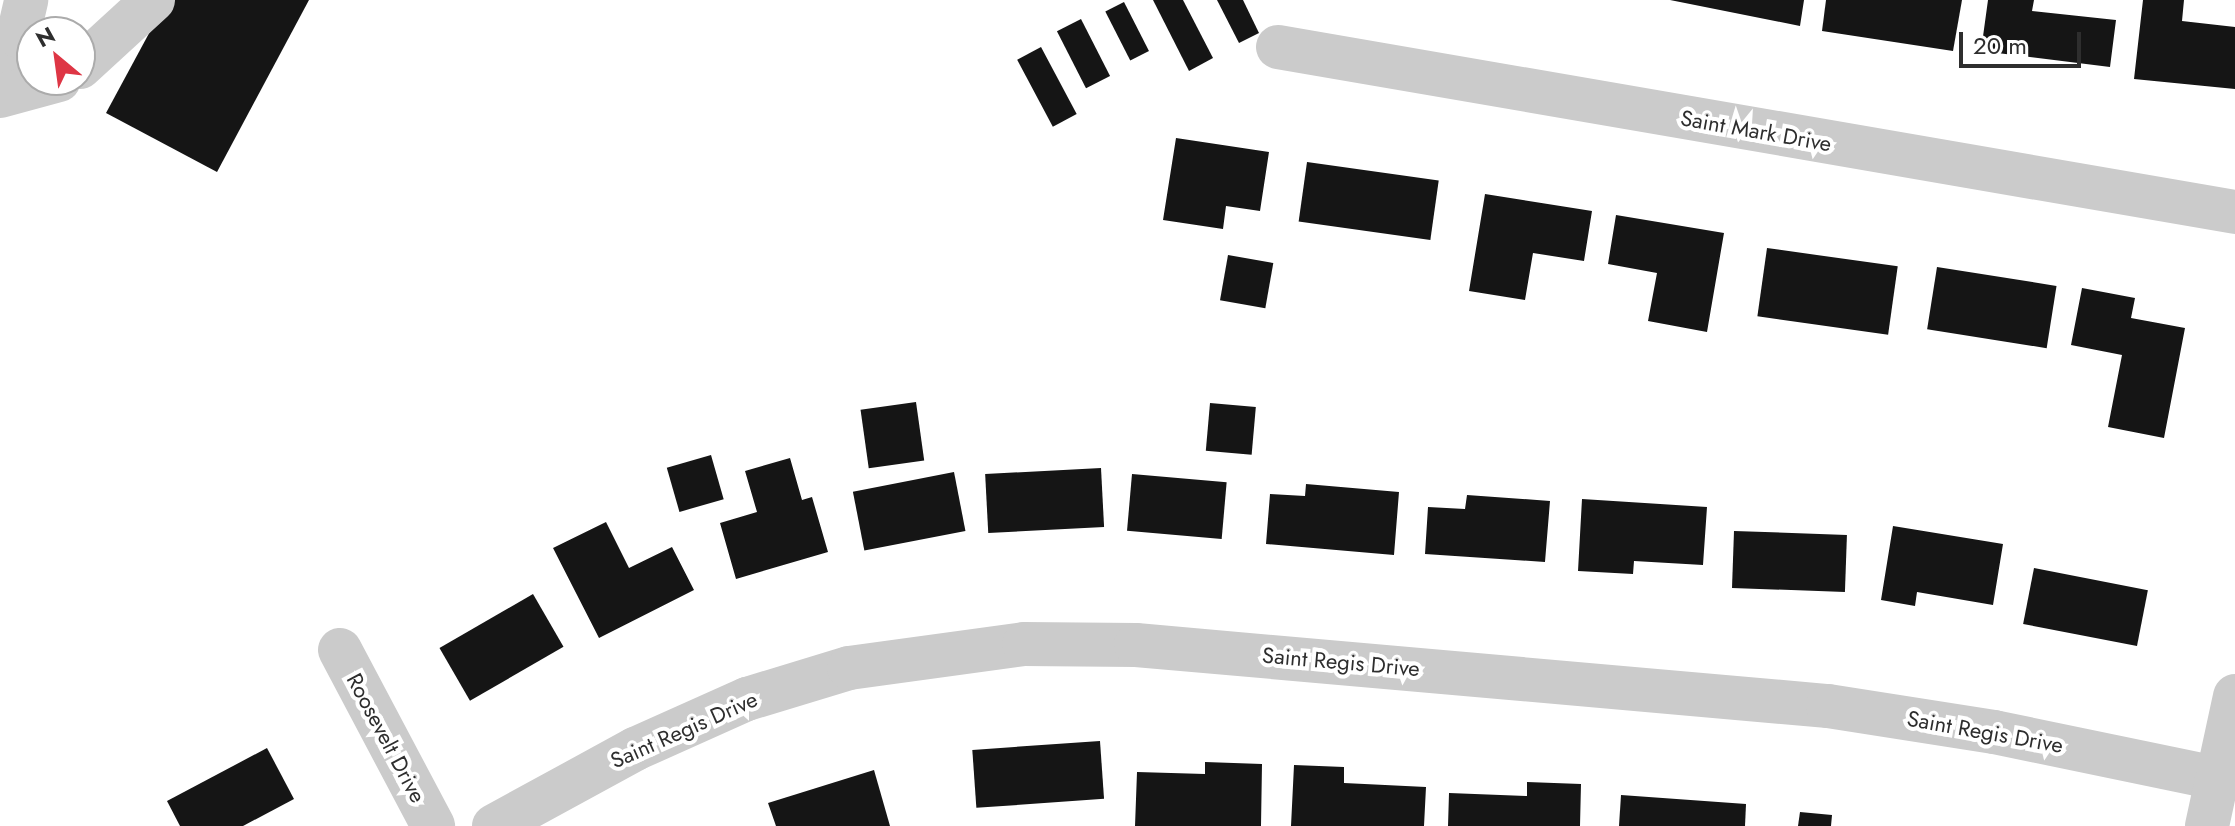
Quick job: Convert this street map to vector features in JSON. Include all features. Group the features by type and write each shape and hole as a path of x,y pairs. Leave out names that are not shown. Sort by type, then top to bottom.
{"street":[{"path":"0,78 18,36 26,0"},
{"path":"96,52 153,0"},
{"name":"Saint Mark Drive","path":"1278,47 2235,212"},
{"name":"Saint Regis Drive","path":"494,826 635,749 747,699 849,668 1024,644 1136,645 1828,706 1994,732 2217,778"},
{"name":"Roosevelt Drive","path":"340,650 433,826"},
{"path":"2207,826 2235,696"}],"building":[{"path":"167,0 309,0 217,172 106,113"},
{"path":"1153,0 1183,0 1213,58 1189,71"},
{"path":"1217,0 1243,0 1259,33 1239,43"},
{"path":"1670,0 1804,0 1800,26"},
{"path":"1826,0 1962,0 1953,51 1822,31"},
{"path":"1988,0 2034,0 2032,11 2116,20 2110,67 1981,51"},
{"path":"2143,0 2184,0 2182,21 2235,27 2235,89 2134,79"},
{"path":"1124,2 1149,51 1130,61 1105,12"},
{"path":"1081,19 1110,76 1086,88 1057,31"},
{"path":"1041,47 1077,114 1053,127 1017,60"},
{"path":"1176,138 1269,152 1260,211 1226,206 1223,229 1163,220"},
{"path":"1307,162 1439,181 1430,240 1299,221"},
{"path":"1485,194 1592,211 1584,261 1533,253 1525,300 1469,291"},
{"path":"1616,215 1724,233 1707,332 1648,321 1657,273 1608,264"},
{"path":"1767,248 1898,266 1888,335 1757,316"},
{"path":"1228,255 1273,263 1265,308 1220,300"},
{"path":"1937,267 2057,286 2047,348 1927,329"},
{"path":"2082,288 2135,298 2131,318 2185,328 2164,438 2108,427 2122,355 2071,345"},
{"path":"916,402 924,460 869,468 861,410"},
{"path":"1210,403 1256,407 1252,455 1206,451"},
{"path":"711,455 724,499 679,512 667,468"},
{"path":"790,458 802,500 812,497 828,552 736,579 720,523 757,512 745,471"},
{"path":"1101,468 1104,527 988,533 985,474"},
{"path":"954,472 965,531 864,551 853,492"},
{"path":"1132,474 1227,482 1222,539 1127,531"},
{"path":"1306,484 1399,492 1394,555 1266,544 1270,494 1305,496"},
{"path":"1467,495 1550,501 1545,562 1425,554 1428,507 1465,509"},
{"path":"1582,499 1707,507 1703,565 1634,561 1633,574 1578,571"},
{"path":"606,522 629,568 672,547 694,590 599,638 553,548"},
{"path":"1893,526 2003,544 1993,605 1917,592 1915,606 1881,600"},
{"path":"1734,531 1847,535 1845,592 1732,588"},
{"path":"2034,568 2148,590 2137,646 2023,624"},
{"path":"533,594 564,647 470,701 439,648"},
{"path":"1100,741 1104,799 976,808 972,750"},
{"path":"267,748 294,799 243,826 180,826 167,801"},
{"path":"1205,762 1262,764 1261,826 1135,826 1137,772 1205,774"},
{"path":"1294,765 1344,767 1344,783 1426,787 1424,826 1291,826"},
{"path":"874,770 890,826 776,826 768,803"},
{"path":"1527,782 1581,784 1580,826 1448,826 1449,793 1527,796"},
{"path":"1621,795 1746,804 1745,826 1619,826"},
{"path":"1800,812 1832,815 1831,826 1798,826"}]}
